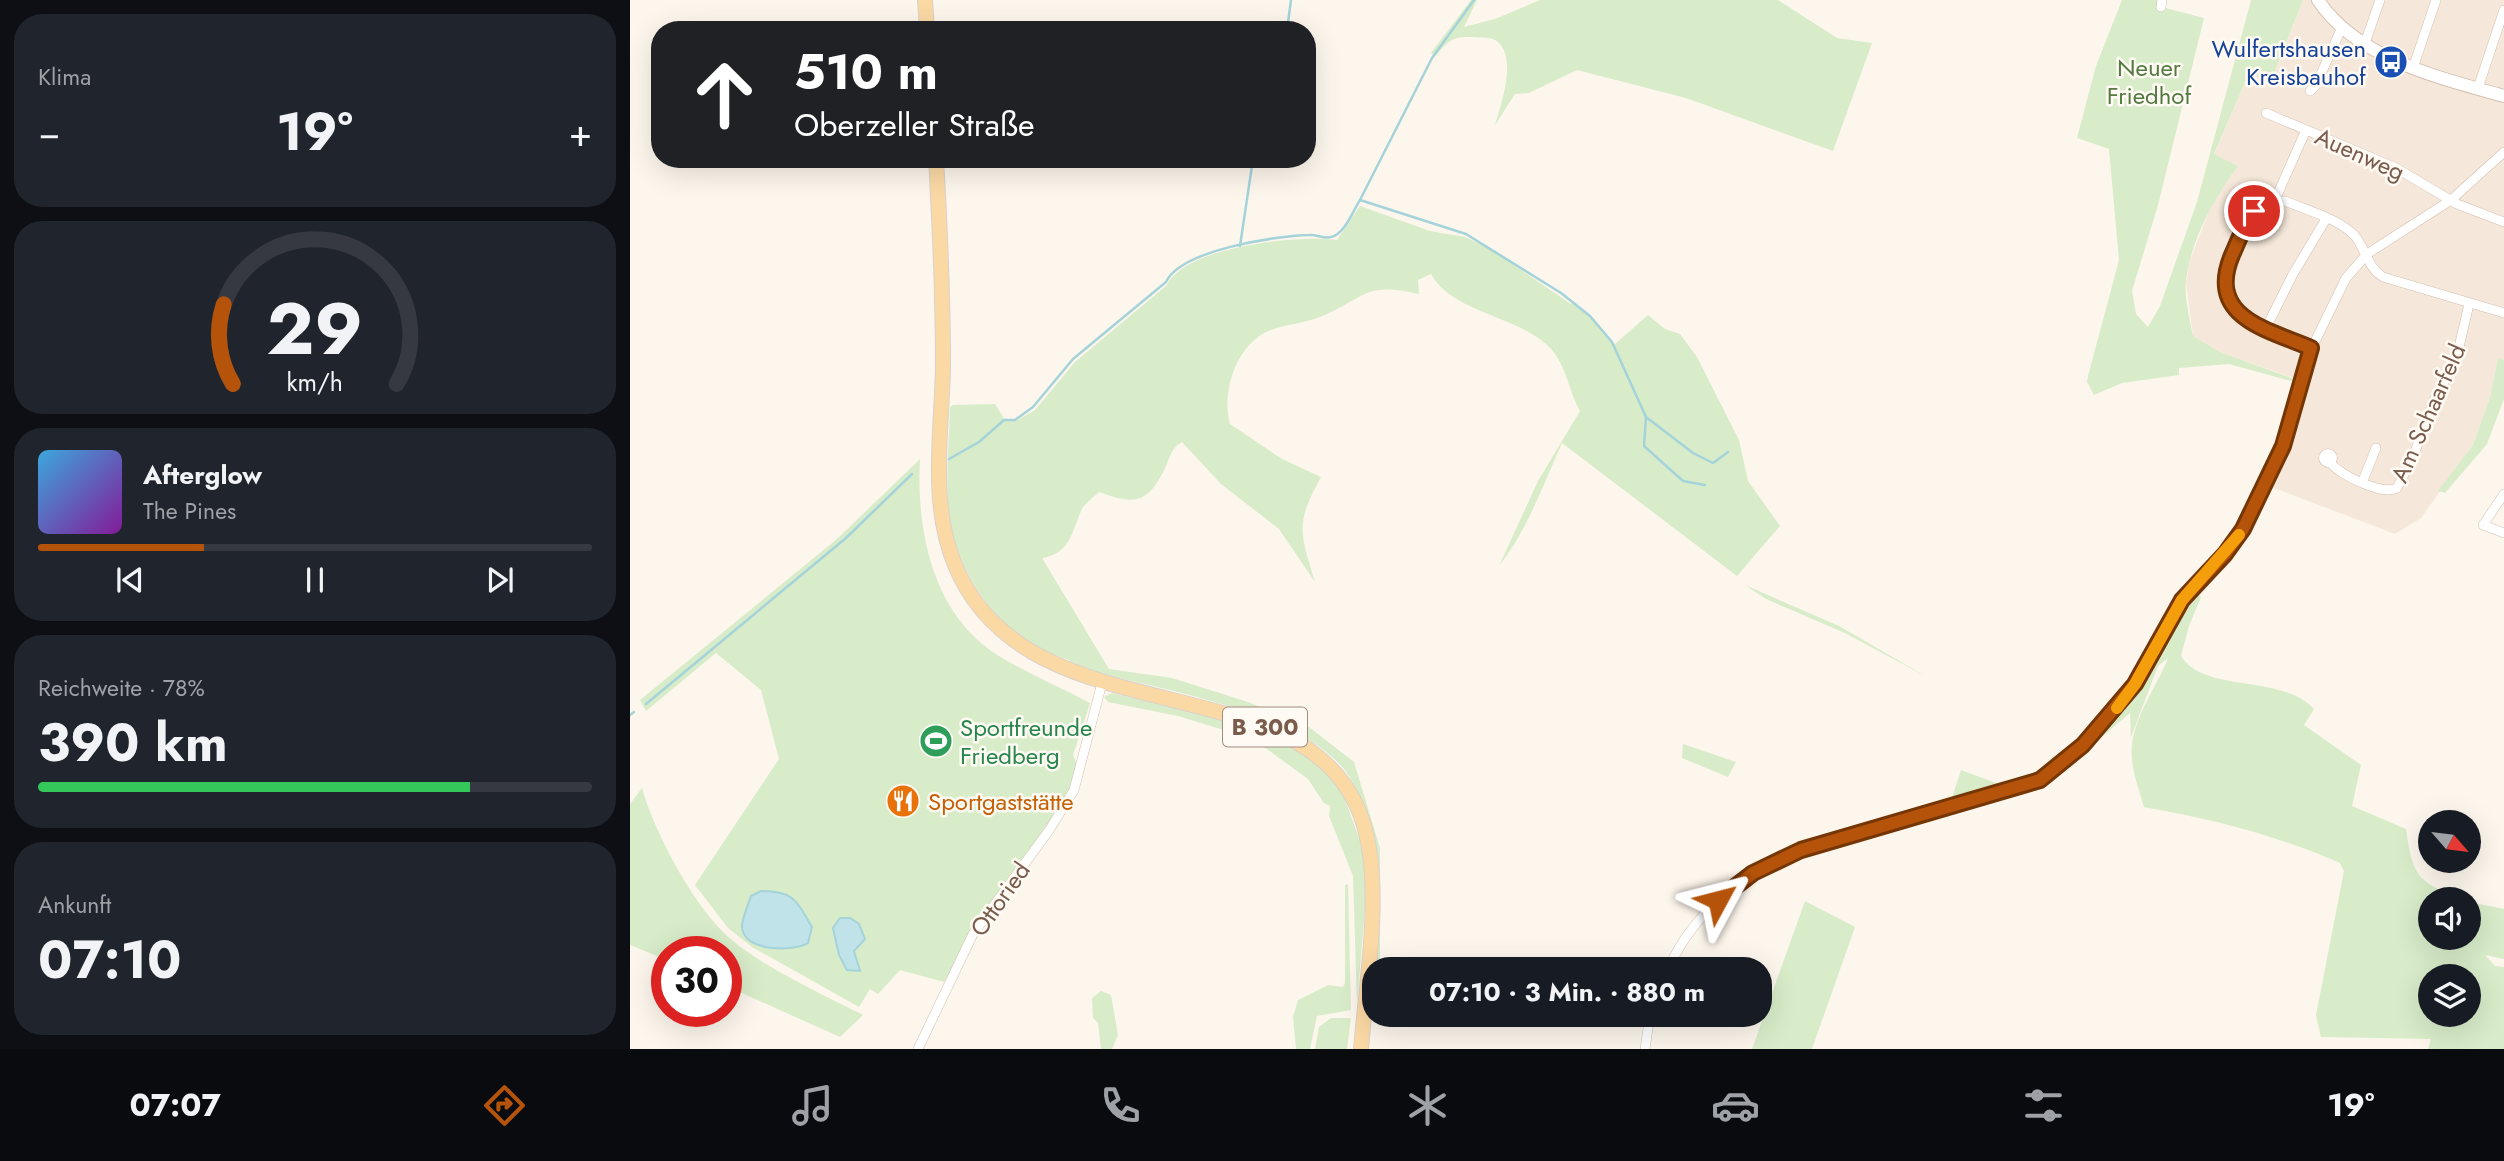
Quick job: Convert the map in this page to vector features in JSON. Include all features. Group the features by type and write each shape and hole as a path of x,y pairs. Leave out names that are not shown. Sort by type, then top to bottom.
{"main road":[{"path":"925,0 927,21"},
{"path":"2318,0 2342,27 2365,43 2413,68 2504,96"},
{"name":"B 300","path":"937,168 943,284 940,474 943,519 954,564 972,598 1011,640 1047,662 1102,683 1204,708 1286,735 1312,751 1348,789 1364,828 1372,885 1362,1049"}],"street":[{"path":"2365,43 2380,0"},
{"path":"2413,68 2436,0"},
{"path":"2478,89 2504,10"},
{"path":"2310,91 2316,85 2342,27"},
{"name":"Auenweg","path":"2266,113 2396,168 2451,200 2504,222"},
{"path":"2275,200 2306,130"},
{"path":"1676,957 1699,919 1718,900 1753,873 1778,860 1801,850 2040,780 2061,765 2117,708 2135,684 2182,600 2243,529 2276,465 2311,348 2346,278 2367,254 2451,200 2504,152"},
{"path":"2311,348 2245,318 2232,307 2224,283 2224,274 2248,219 2254,211 2275,200 2285,201 2350,231 2367,254 2370,265 2383,277 2504,313"},
{"path":"2266,328 2292,274 2326,219"},
{"name":"Am Schaarfeld","path":"2330,462 2336,470 2362,483 2393,491 2402,480 2434,400 2456,360 2469,304"},
{"name":"Am Schaarfeld","path":"2362,483 2376,448"},
{"path":"2504,494 2483,525 2504,533"},
{"name":"Ottoried","path":"918,1049 973,934 1066,806 1074,790 1085,753 1102,683"},
{"path":"1645,1049 1648,1027"}],"shaded area":[{"path":"2303,0 2504,0 2504,360 2498,359 2490,397 2473,445 2421,518 2395,534 2266,485 2276,465 2299,380 2220,352 2193,336 2186,283 2190,260 2213,201 2238,166 2214,155 2249,73 2272,81"}],"green space":[{"path":"1471,0 1477,0 1464,27 1495,19 1540,0 1778,0 1837,38 1872,43 1833,151 1686,98 1577,70 1529,93 1515,94 1495,125 1507,66 1501,45 1491,38 1460,37 1447,43 1436,56 1431,53"},
{"name":"Neuer Friedhof","path":"2122,0 2159,0 2158,6 2204,18 2158,205 2132,291 2136,314 2148,327 2160,306 2197,202 2251,0 2303,0 2271,82 2249,73 2214,154 2238,166 2220,192 2198,235 2189,265 2186,288 2193,336 2220,352 2294,379 2291,381 2229,364 2179,368 2179,375 2122,383 2094,395 2087,382 2119,260 2109,149 2077,138 2096,66"},
{"path":"1360,206 1430,231 1465,237 1487,247 1571,304 1573,302 1590,316 1614,345 1648,315 1665,329 1680,334 1697,357 1739,440 1748,481 1780,526 1737,576 1562,443 1527,522 1499,566 1538,481 1580,411 1558,359 1546,344 1517,326 1453,297 1431,274 1418,280 1419,294 1401,290 1375,291 1320,317 1265,333 1249,345 1236,365 1227,401 1230,424 1282,459 1321,477 1307,506 1303,528 1303,539 1315,582 1279,529 1221,484 1182,442 1172,452 1148,494 1132,500 1099,492 1085,505 1065,546 1052,556 1042,558 1109,669 1172,678 1248,702 1309,727 1354,762 1380,848 1380,957 1375,957 1378,890 1375,847 1359,795 1343,768 1320,748 1290,730 1255,715 1177,692 1071,667 1069,660 1024,639 988,605 962,561 949,514 947,487 950,407 953,405 995,404 1005,420 1016,421 1035,410 1075,362 1167,285 1178,272 1196,261 1244,246 1297,239 1337,240"},
{"path":"2498,358 2504,360 2504,399 2487,444 2445,493 2438,491 2473,445 2490,397"},
{"path":"920,459 921,515 926,542 933,569 958,618 976,639 999,656 1090,703 1073,755 1079,769 1059,812 989,906 944,982 900,970 878,994 870,989 859,1007 752,947 742,936 728,928 695,885 779,759 761,690 716,653 646,711 640,700 837,539"},
{"path":"1745,585 1839,626 1927,677 1845,633 1766,599"},
{"path":"2196,591 2201,597 2181,656 2192,668 2207,675 2263,686 2300,698 2314,709 2304,725 2361,765 2352,806 2406,829 2411,858 2418,873 2435,887 2418,887 2418,950 2481,950 2481,904 2504,909 2504,959 2485,955 2495,966 2504,967 2504,1049 2428,1049 2431,1039 2321,1037 2316,1015 2344,871 2340,863 2292,844 2244,829 2144,807 2132,759 2134,733 2168,658 2158,666 2131,737 2130,713 2069,765 2113,720"},
{"path":"1112,693 1255,728 1289,742 1327,772 1343,794 1363,849 1367,885 1357,1004 1353,876 1329,816 1330,806 1324,803 1308,779 1253,739 1178,716 1108,702 1104,697"},
{"path":"1683,744 1736,762 1728,777 1682,758"},
{"path":"1961,770 1999,784 2022,782 1950,804"},
{"path":"642,788 656,827 678,870 704,910 728,936 651,936 651,954 630,945 630,804"},
{"path":"1348,884 1351,1010 1317,1016 1310,1049 1296,1049 1293,1017 1298,1000 1328,985 1343,987 1345,983 1345,885"},
{"path":"1805,901 1855,927 1812,1049 1752,1049 1760,1027 1772,1027 1772,993"},
{"path":"742,948 795,981 863,1015 840,1037 742,993"},
{"path":"1101,991 1111,995 1118,1035 1112,1049 1101,1049 1098,1023 1093,1018 1092,998"},
{"path":"1331,1018 1351,1018 1347,1049 1315,1049 1319,1027"}],"water":[{"path":"761,891 787,895 798,904 812,927 808,943 792,948 770,948 751,941 745,935 742,923 751,896"},
{"path":"840,918 850,918 859,924 865,939 854,951 860,971 847,970 839,955 833,928"}],"waterway":[{"path":"1288,21 1291,0"},
{"path":"1360,200 1432,58 1474,0"},
{"path":"1240,246 1252,168"},
{"path":"949,459 979,442 1004,420 1015,420 1033,407 1073,359 1190,261 1230,247 1274,238 1309,235 1331,237 1344,227 1360,200 1466,234 1561,293 1590,316 1612,342 1646,417 1693,453 1713,463 1728,452"},
{"path":"1646,417 1644,446 1683,481 1705,485"},
{"path":"646,704 846,538 912,474"},
{"path":"630,715 634,712"}],"slow traffic":[{"path":"2117,708 2135,684 2182,600 2239,535"}],"place":[{"name":"Wulfertshausen Kreisbauhof","path":"2391,62"},
{"name":"Sportfreunde Friedberg","path":"936,741"},
{"name":"Sportgaststätte","path":"903,801"}],"route":[{"path":"1718,900 1753,873 1801,850 2040,780 2083,745 2117,708 2135,684 2182,600 2225,554 2243,529 2276,465 2288,429 2302,369 2311,348 2245,318 2227,299 2224,274 2254,211"}]}
